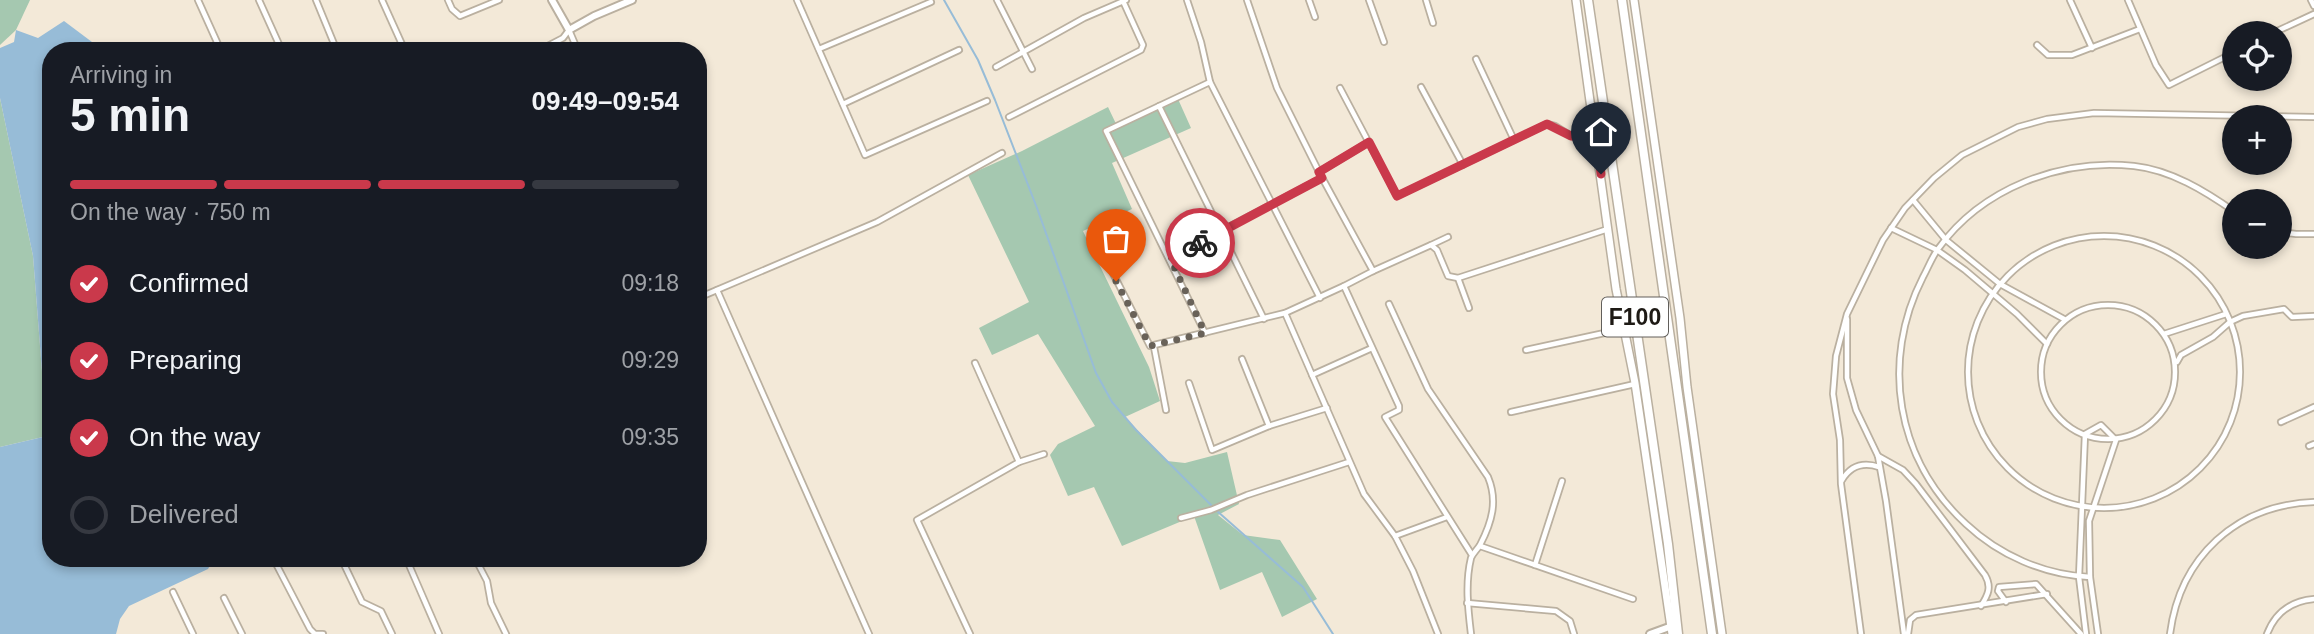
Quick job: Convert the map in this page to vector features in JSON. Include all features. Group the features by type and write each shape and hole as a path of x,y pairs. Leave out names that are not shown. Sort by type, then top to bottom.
{"highway":[{"name":"F100","path":"1588,0 1666,531 1678,634"},
{"name":"F100","path":"1622,0 1712,634"}],"main road":[{"path":"1576,0 1623,329 1635,383 1672,630"},
{"path":"1634,0 1722,634"}],"street":[{"path":"198,0 217,42"},
{"path":"259,0 278,42"},
{"path":"316,0 333,42"},
{"path":"382,0 401,42"},
{"path":"449,0 452,9 460,16 499,0"},
{"path":"552,0 574,42"},
{"path":"555,42 569,30 594,16 632,0"},
{"path":"797,0 866,156 986,101"},
{"path":"997,0 1032,69"},
{"path":"1187,0 1210,82 1320,298"},
{"path":"1247,0 1278,88 1322,178 1373,271"},
{"path":"1309,0 1315,18"},
{"path":"1369,0 1384,42"},
{"path":"1426,0 1433,23"},
{"path":"2070,0 2092,48"},
{"path":"2128,0 2156,65 2169,85 2222,58"},
{"path":"2311,0 2314,6"},
{"path":"996,67 1084,18 1122,1 1143,45 1141,50 1009,117"},
{"path":"819,49 931,2"},
{"path":"2292,24 2314,13"},
{"path":"2037,45 2048,55 2061,57 2140,29"},
{"path":"843,104 959,50"},
{"path":"1476,59 1514,139"},
{"path":"1205,333 1106,131 1210,82"},
{"path":"1421,87 1463,165"},
{"path":"1340,89 1397,196 1547,124 1571,136 1597,138"},
{"path":"1159,106 1264,319"},
{"path":"1860,634 1841,484 1840,440 1833,394 1836,356 1847,314 1891,228 1913,200 1962,155 2018,127 2047,118 2094,113 2314,117"},
{"path":"1319,172 1369,142"},
{"path":"707,294 884,218 1002,153"},
{"path":"2090,577 2079,577 2026,562 2002,551 1979,536 1956,515 1936,490 1920,463 1909,436 1901,404 1898,373 1902,335 1912,301 1937,250 1946,240 1975,211 2003,191 2033,177 2073,168 2134,166 2192,186 2222,204"},
{"path":"1170,258 1322,178"},
{"path":"1913,200 1946,240 2000,284 2064,319"},
{"path":"1891,228 1937,250 1965,270 2017,314 2047,344"},
{"path":"1431,245 1437,250 1448,276 1458,278 1608,229"},
{"path":"2100,234 2152,242 2175,254 2198,272 2215,291 2230,322 2240,362 2237,406 2230,427 2214,455 2198,472 2171,492 2135,505 2081,507 2045,495 2019,478 1998,456 1977,420 1968,380 1969,353 1979,320 1985,305 2000,284 2032,256 2048,248 2071,239 2100,234"},
{"path":"2292,234 2314,234"},
{"path":"1095,238 1148,345 1154,346 1285,313 1448,236"},
{"path":"1458,278 1469,308"},
{"path":"1344,286 1399,406 1399,410 1385,417 1472,555"},
{"path":"717,290 869,634"},
{"path":"1389,304 1428,389 1493,488 1494,508 1480,546 1472,555 1467,603 1471,634"},
{"path":"2113,305 2134,310 2164,334 2176,363 2175,382 2170,399 2158,419 2138,433 2116,440 2085,436 2055,415 2042,389 2041,363 2053,332 2064,319 2093,306 2113,305"},
{"path":"2176,363 2181,355 2243,316 2284,309 2291,317 2314,317 2314,309"},
{"path":"1285,313 1364,494 1395,536 1413,571 1438,634"},
{"path":"1847,314 1846,367 1851,396 1878,456 1906,634"},
{"path":"2164,334 2226,314"},
{"path":"1526,350 1623,329"},
{"path":"1154,346 1166,410"},
{"path":"1312,375 1372,348"},
{"path":"1242,359 1269,426"},
{"path":"975,363 1019,462"},
{"path":"1189,383 1212,450 1269,426 1327,408"},
{"path":"1511,412 1635,383"},
{"path":"2281,422 2314,407"},
{"path":"2083,634 2079,577 2085,436 2088,430 2101,425 2116,440"},
{"path":"2098,634 2090,577 2089,521 2116,440"},
{"path":"970,634 916,520 1019,462 1044,454"},
{"path":"1878,456 1903,470 1985,575 1989,591 1981,606"},
{"path":"1181,518 1349,462"},
{"path":"1841,484 1846,474 1858,466 1868,464 1880,468"},
{"path":"1535,565 1562,481"},
{"path":"2170,634 2177,600 2192,568 2221,536 2245,519 2274,508 2314,502"},
{"path":"1395,536 1447,517"},
{"path":"1480,546 1633,599"},
{"path":"278,567 310,629 316,634 323,634"},
{"path":"345,567 362,602 381,611 392,634"},
{"path":"410,567 439,634"},
{"path":"480,567 487,581 491,603 506,634"},
{"path":"2006,602 1998,591 1999,587 2036,584 2083,634"},
{"path":"173,592 193,634"},
{"path":"1906,634 1910,620 1916,615 2048,594"},
{"path":"224,598 242,634"},
{"path":"2267,634 2270,625 2283,610 2298,601 2314,599"},
{"path":"1467,603 1556,611 1570,621 1574,634"},
{"path":"1650,634 1672,630"}],"green space":[{"path":"0,0 30,0 16,30 0,45"},
{"path":"0,98 33,256 42,372 42,437 0,447"},
{"path":"1178,99 1191,128 1112,163 1132,209 1083,231 1149,367 1160,401 1125,417 1167,461 1185,463 1227,452 1239,504 1218,515 1243,535 1280,540 1317,599 1282,617 1262,572 1220,590 1194,516 1122,546 1094,487 1068,496 1050,455 1058,444 1095,426 1038,334 992,355 979,328 1029,302 968,175 1108,107 1118,128"}],"water":[{"path":"64,21 92,42 42,42 42,372 33,256 0,98 0,48 14,42 16,30 38,38"},
{"path":"42,437 42,567 209,567 208,569 129,606 120,619 116,634 0,634 0,447"}],"waterway":[{"path":"944,0 978,60 995,100 1096,373 1112,402 1136,430 1213,507"},
{"path":"1217,511 1303,587 1333,634"}],"way so far":[{"path":"1116,281 1148,345 1163,345 1205,333 1170,258 1200,243"}],"route":[{"path":"1200,243 1322,178 1319,172 1369,142 1397,196 1547,124 1571,136 1597,138 1601,174"}]}
